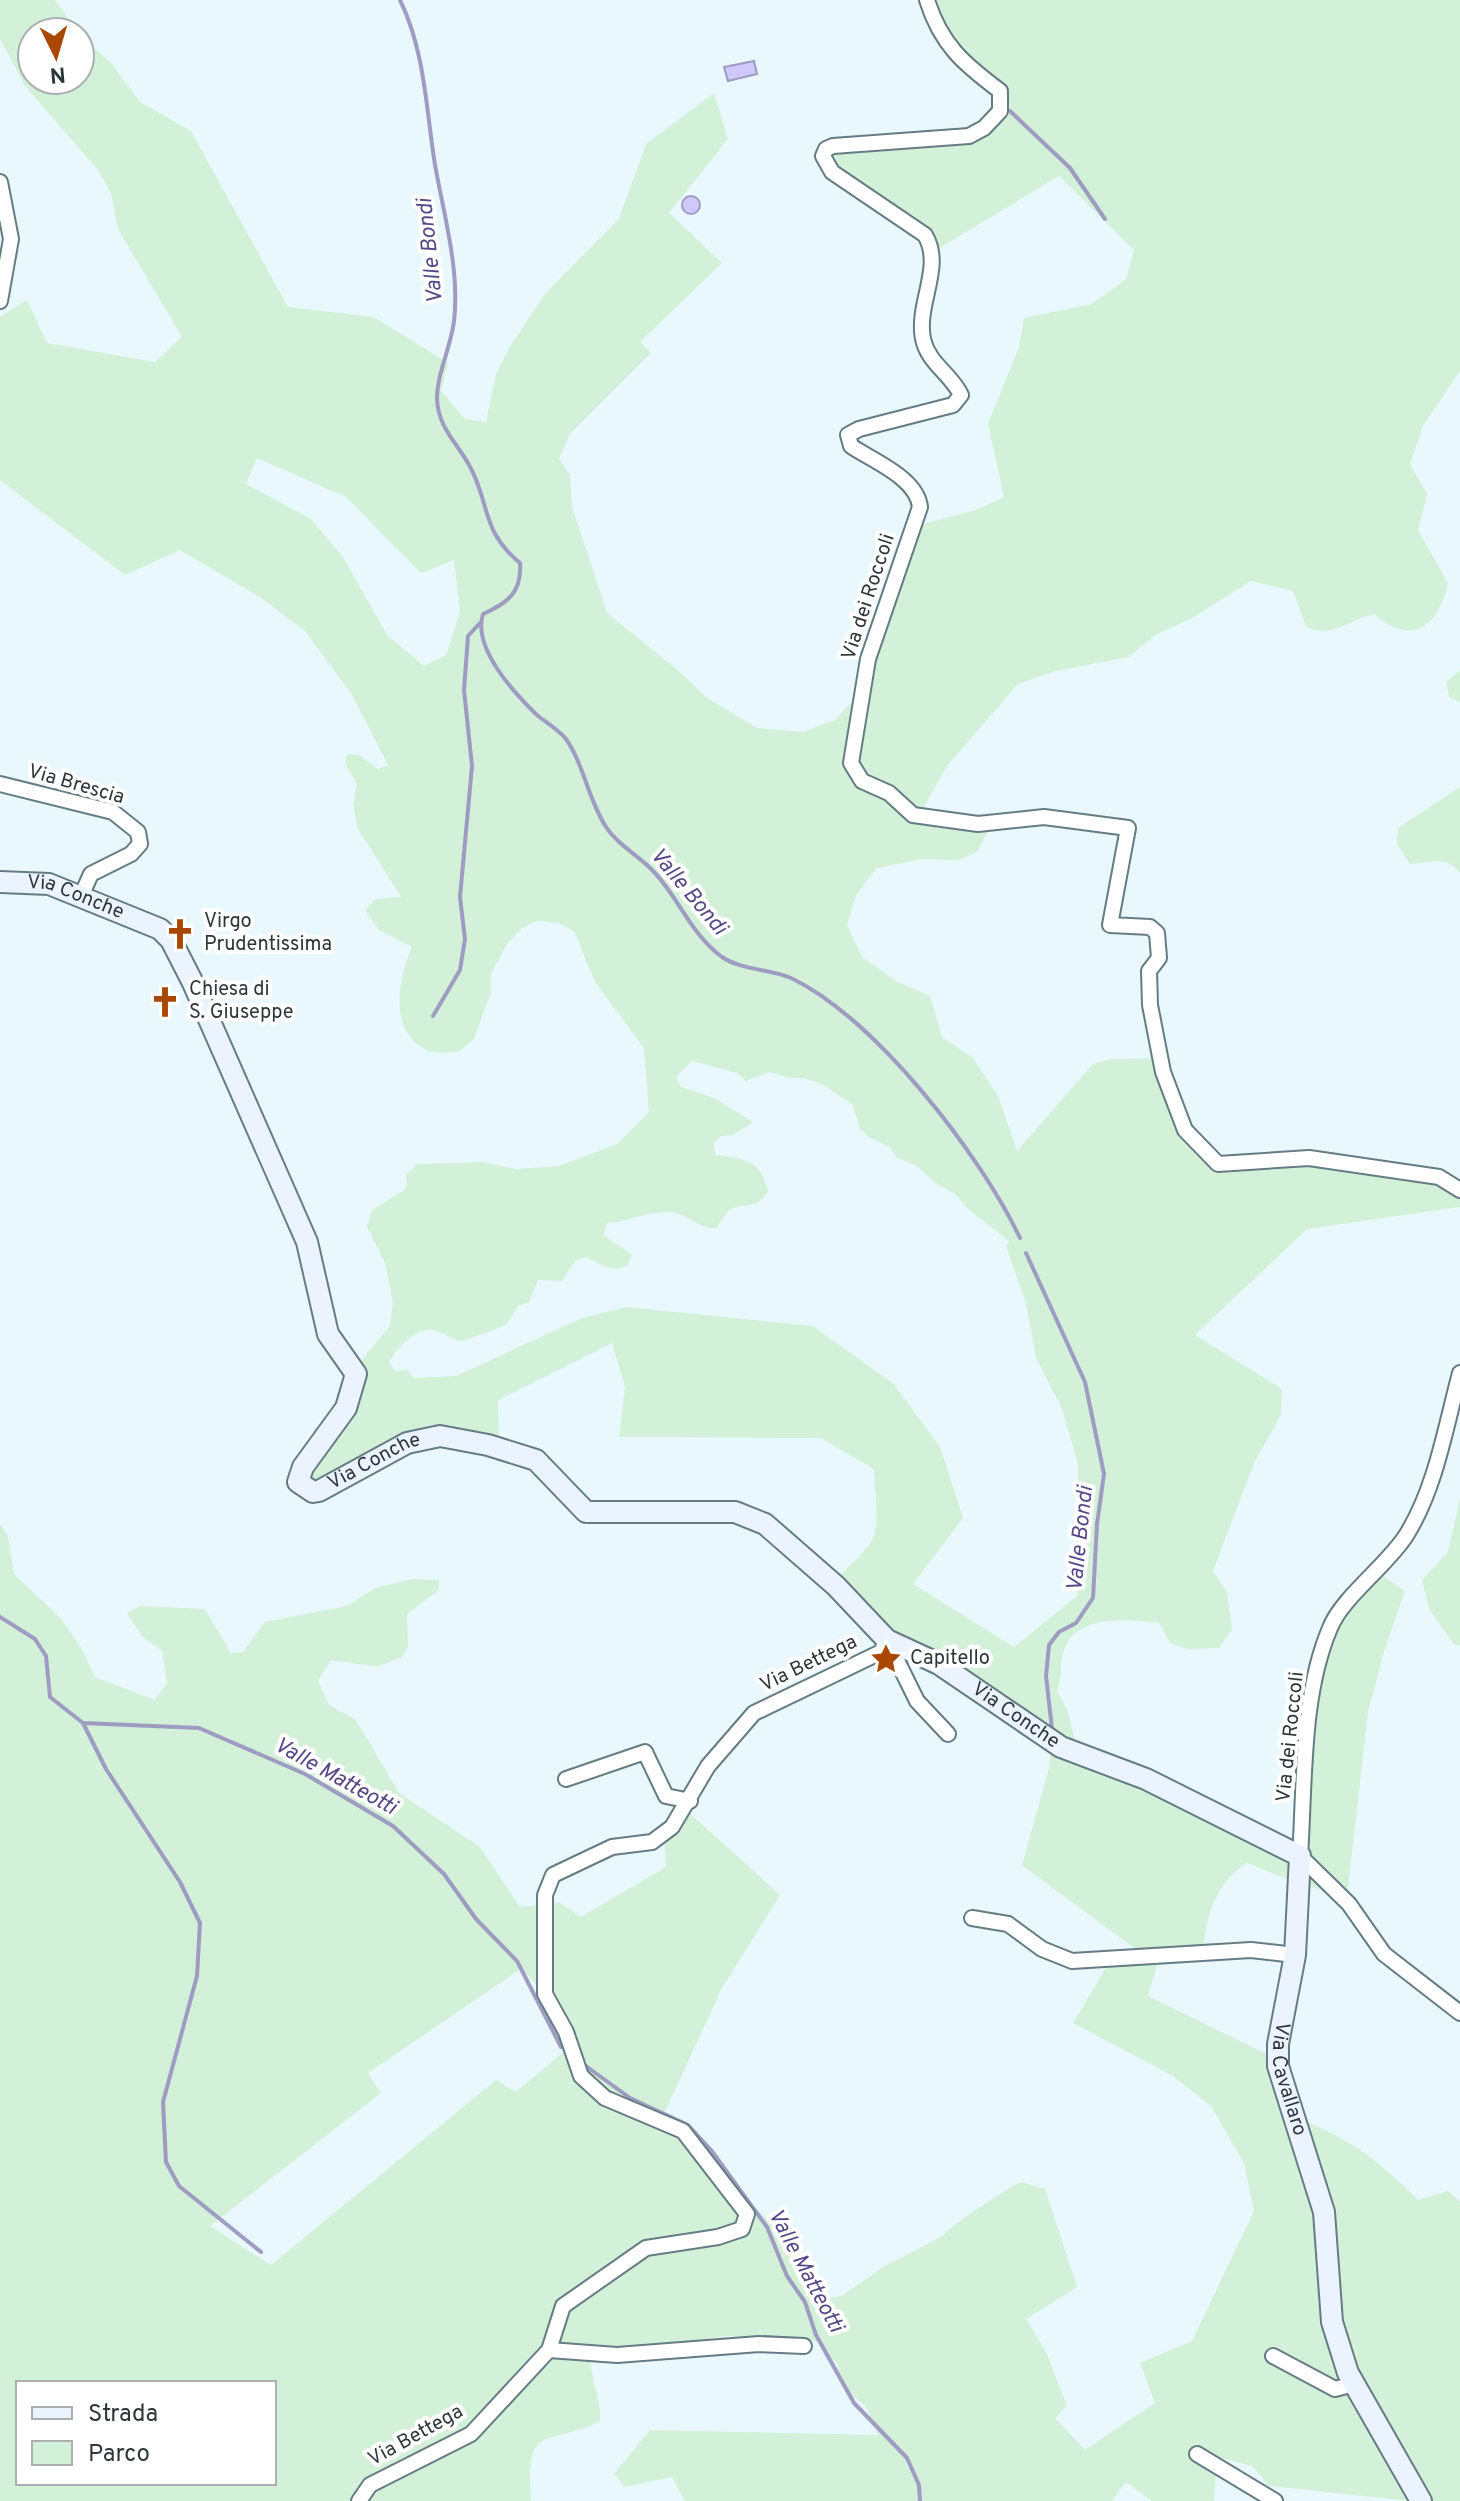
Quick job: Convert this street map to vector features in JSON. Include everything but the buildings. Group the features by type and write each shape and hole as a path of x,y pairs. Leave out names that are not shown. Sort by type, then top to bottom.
{"street":[{"name":"Via dei Roccoli","path":"927,0 946,42 964,65 1000,91 1000,111 984,128 969,136 833,146 826,149 823,156 832,172 925,235 933,249 922,335 927,354 961,395 953,405 859,429 848,435 851,446 910,485 919,496 920,507 868,659 851,763 862,781 889,793 913,815 978,824 1044,817 1128,828 1110,925 1150,927 1157,933 1159,958 1149,971 1150,1005 1163,1072 1185,1130 1218,1164 1309,1158 1439,1177 1460,1190"},
{"path":"0,182 11,239 0,301"},
{"name":"Via Brescia","path":"0,784 113,812 138,832 140,844 131,854 91,874 82,894"},
{"name":"Via Conche","path":"0,882 49,884 82,894 160,929 171,940 307,1242 328,1334 356,1374 346,1408 303,1467 298,1482 313,1492 319,1491 407,1443 440,1436 488,1445 536,1460 586,1512 735,1512 765,1524 836,1586 887,1640 939,1664 1061,1747 1146,1779 1300,1856"},
{"name":"Via dei Roccoli","path":"1300,1856 1316,1675 1330,1625 1407,1534 1432,1476 1460,1373"},
{"path":"887,1640 917,1701 948,1734"},
{"name":"Via Bettega","path":"359,2501 370,2485 471,2434 549,2350 563,2306 646,2248 718,2237 742,2229 747,2214 683,2131 605,2098 581,2076 566,2032 545,1994 545,1895 553,1875 612,1847 652,1842 672,1827 708,1766 754,1713 881,1652 887,1640"},
{"path":"566,1779 645,1752 666,1796 690,1801"},
{"path":"1300,1856 1349,1904 1384,1954 1460,2013"},
{"name":"Via Cavallaro","path":"1300,1856 1295,1955 1278,2044 1278,2066 1324,2212 1332,2322 1354,2384 1421,2501"},
{"path":"972,1918 1008,1924 1042,1949 1072,1961 1251,1950 1295,1955"},
{"path":"549,2350 617,2355 759,2344 804,2346"},
{"path":"1273,2356 1335,2389 1354,2384"},
{"path":"1197,2454 1275,2501"}],"green space":[{"path":"0,0 55,0 66,16 16,16 16,69 0,39"},
{"path":"937,0 1460,0 1460,371 1424,424 1410,464 1427,494 1418,530 1448,583 1438,611 1422,627 1411,630 1388,624 1374,614 1333,630 1316,630 1306,627 1293,591 1251,581 1192,618 1155,635 1129,657 1056,671 1018,684 947,766 924,807 991,825 977,852 958,860 922,859 877,868 856,895 847,925 862,957 896,981 930,996 942,1037 973,1058 998,1096 1017,1151 1093,1064 1110,1059 1163,1058 1162,1082 1229,1173 1314,1157 1447,1188 1460,1197 1460,1207 1307,1229 1195,1335 1282,1389 1281,1415 1254,1463 1213,1571 1227,1592 1232,1629 1219,1648 1188,1649 1170,1643 1159,1623 1119,1620 1091,1625 1070,1638 1064,1650 1057,1692 1067,1709 1078,1752 1295,1858 1313,1676 1330,1615 1371,1567 1405,1591 1385,1648 1368,1712 1347,1896 1299,1884 1247,1863 1228,1879 1216,1898 1203,1945 1159,1958 1148,1996 1273,2057 1297,2119 1348,2142 1391,2174 1418,2200 1448,2191 1460,2202 1460,2501 1411,2501 1269,2486 1252,2466 1217,2457 1214,2501 1152,2501 1126,2482 1112,2501 685,2501 672,2477 625,2487 614,2474 650,2430 878,2435 866,2406 842,2387 837,2363 822,2351 818,2341 726,2336 591,2357 600,2421 542,2441 536,2447 530,2475 531,2501 0,2501 0,1524 8,1536 14,1574 62,1620 80,1646 95,1677 155,1700 167,1683 162,1651 142,1636 127,1613 140,1606 205,1609 231,1653 243,1652 265,1622 347,1606 375,1588 412,1579 439,1580 439,1590 407,1614 408,1647 402,1657 377,1667 331,1660 318,1681 329,1705 356,1720 399,1793 480,1847 520,1907 559,1902 581,1917 666,1867 664,1836 687,1811 780,1895 721,1990 663,2116 788,2241 814,2307 827,2298 842,2296 883,2267 943,2236 979,2208 1021,2182 1045,2189 1077,2287 1026,2319 1046,2352 1067,2406 1055,2418 1085,2450 1155,2403 1140,2363 1192,2341 1254,2211 1244,2163 1211,2106 1173,2076 1073,2023 1107,1966 1128,1960 1134,1948 1022,1865 1049,1768 1051,1742 888,1645 830,1583 861,1555 874,1535 877,1510 874,1469 821,1438 619,1437 625,1387 612,1343 498,1400 499,1449 438,1440 392,1441 370,1452 327,1486 302,1491 347,1392 352,1372 390,1326 393,1302 385,1263 367,1227 372,1210 403,1191 407,1185 406,1175 417,1164 482,1162 516,1169 559,1166 617,1144 649,1112 644,1048 595,982 574,931 558,923 537,921 522,928 507,944 491,974 491,992 474,1039 458,1052 429,1051 414,1041 401,1018 400,1004 400,989 412,947 379,930 365,910 376,899 401,897 358,829 353,806 357,784 345,764 347,754 359,755 378,769 388,765 351,693 305,631 260,597 180,550 125,575 0,480 0,317 27,300 47,343 155,362 182,337 118,229 111,193 98,170 34,96 96,96 96,50 112,64 140,102 191,131 288,307 374,317 448,363 441,391 465,419 486,422 496,374 510,347 545,294 619,219 646,144 714,93 728,139 669,213 722,263 640,342 651,353 570,434 559,459 570,475 572,507 607,613 679,671 707,698 757,728 803,732 835,720 860,693 912,527 976,510 1004,497 988,424 1019,347 1024,318 1092,304 1126,279 1134,250 1059,176 931,253 900,214 815,154 954,137 999,114 1005,99 937,27 942,16","holes":["257,458 346,497 421,573 454,560 460,612 446,655 424,666 387,635 343,557 311,519 246,484","692,1061 737,1073 746,1081 769,1072 824,1085 853,1105 860,1129 869,1137 889,1147 896,1157 917,1166 934,1182 955,1194 968,1209 1009,1241 1006,1246 1026,1303 1036,1358 1062,1409 1078,1463 1077,1596 1014,1647 913,1584 963,1518 940,1447 893,1383 812,1326 626,1307 582,1318 456,1376 413,1378 408,1370 396,1371 389,1363 401,1346 420,1332 433,1330 463,1341 506,1325 518,1306 529,1302 538,1280 562,1281 575,1261 586,1257 610,1268 627,1266 632,1255 603,1235 607,1223 667,1212 682,1215 704,1227 716,1228 730,1209 760,1201 768,1191 760,1172 743,1159 716,1155 713,1144 720,1136 733,1135 753,1122 714,1098 681,1087 676,1077","522,1968 551,2003 572,2045 516,2092 496,2080 271,2265 210,2226 381,2093 368,2073"]},
{"path":"1460,670 1460,702 1449,697 1446,682"},
{"path":"1460,787 1460,873 1443,862 1410,864 1397,844 1398,828"},
{"path":"1460,1499 1460,1646 1454,1644 1429,1609 1422,1580 1448,1552"}],"shaded area":[{"path":"754,61 757,74 728,81 724,67"},
{"path":"691,196 700,205 691,214 682,205"}],"waterway":[{"name":"Valle Bondi","path":"400,0 420,60 455,283 454,321 439,380 438,409 475,477 498,539 520,563 519,582 512,595 483,614 481,627 490,655 518,696 566,739 606,827 659,878 701,936 722,957 791,978 824,997 857,1024 890,1056 952,1130 1002,1204 1020,1238"},
{"path":"1010,111 1070,168 1105,219"},
{"path":"433,1016 460,970 465,939 460,897 472,766 464,690 468,636 480,623"},
{"name":"Valle Bondi","path":"1026,1253 1085,1382 1104,1474 1097,1524 1093,1598 1076,1623 1059,1632 1049,1645 1046,1676 1052,1729"},
{"name":"Valle Matteotti","path":"0,1617 35,1639 46,1656 50,1697 83,1723 106,1769 180,1882 200,1923 197,1976 163,2102 166,2162 179,2186 261,2252"},
{"name":"Valle Matteotti","path":"83,1723 199,1728 305,1774 393,1826 444,1874 476,1919 517,1961 561,2047"},
{"name":"Valle Matteotti","path":"583,2064 630,2098 688,2125 711,2150 767,2227 787,2276 805,2302 816,2335 854,2403 907,2458 919,2485 920,2501"}],"place":[{"name":"Virgo Prudentissima","path":"180,934"},
{"name":"Chiesa di S. Giuseppe","path":"165,1002"},
{"name":"Capitello","path":"886,1659"}]}
